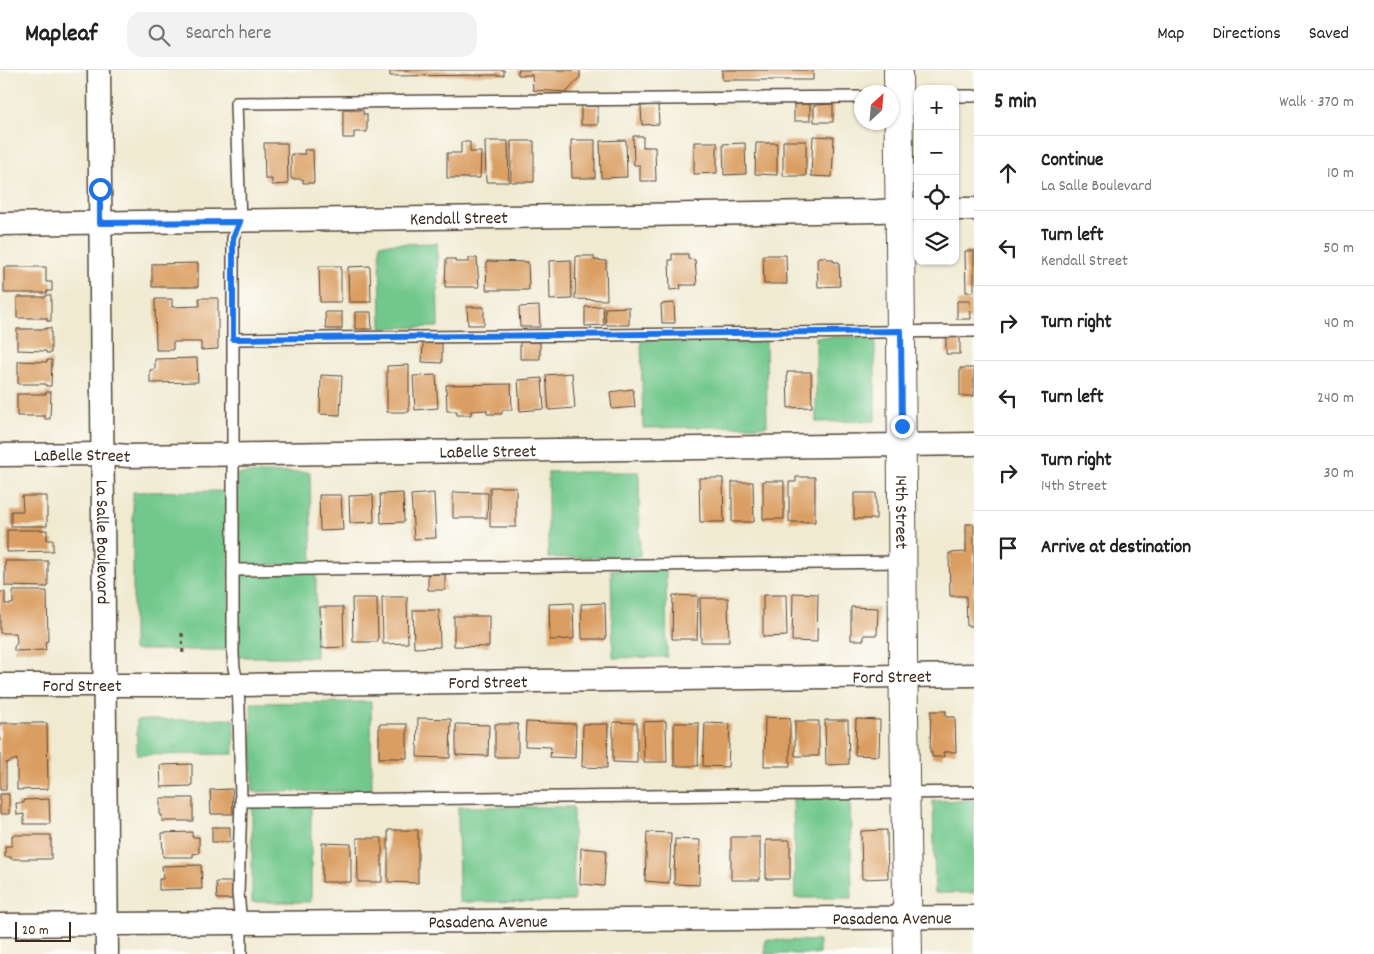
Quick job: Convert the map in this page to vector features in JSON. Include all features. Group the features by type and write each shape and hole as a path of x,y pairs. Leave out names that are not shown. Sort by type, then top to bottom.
{"street":[{"name":"La Salle Boulevard","path":"99,70 107,954"},
{"name":"14th Street","path":"898,70 902,97 898,193 909,210 901,331 903,676 908,954"},
{"path":"959,209 974,209"},
{"name":"Kendall Street","path":"0,224 240,222 909,210"},
{"name":"LaBelle Street","path":"0,455 102,454 129,456 974,444"},
{"name":"Ford Street","path":"0,685 238,685 974,675"},
{"name":"Pasadena Avenue","path":"0,925 974,917"}],"lane":[{"path":"959,96 974,96"},
{"path":"241,954 241,923 238,893 241,800 238,685 234,668 233,238 240,222 236,103 854,97"},
{"path":"233,339 974,331"},
{"path":"234,570 903,562"},
{"path":"241,800 974,792"}],"path":[{"path":"182,633 183,656"}],"green space":[{"path":"437,243 438,327 381,328 380,244"},
{"path":"816,337 875,337 875,421 816,422"},
{"path":"766,338 767,426 643,428 641,340"},
{"path":"310,472 312,564 239,565 237,474"},
{"path":"548,472 639,472 640,557 548,558"},
{"path":"228,491 229,650 133,650 133,492"},
{"path":"666,569 667,657 613,658 611,570"},
{"path":"237,573 316,573 316,657 237,657"},
{"path":"371,702 372,791 253,792 251,703"},
{"path":"234,719 234,754 137,755 137,720"},
{"path":"850,797 852,898 795,898 793,798"},
{"path":"974,800 974,893 935,893 933,801"},
{"path":"252,805 311,805 311,902 252,902"},
{"path":"458,807 573,807 574,901 459,902"},
{"path":"765,940 819,941 819,954 765,954"}],"building":[{"path":"390,70 504,70 504,75 390,76"},
{"path":"518,70 580,70 580,77 567,92 533,90 532,75 518,75"},
{"path":"722,70 813,70 813,80 722,80"},
{"path":"794,104 810,104 810,121 794,121"},
{"path":"833,104 833,122 814,122 814,105"},
{"path":"658,105 659,124 642,125 641,106"},
{"path":"581,106 598,106 598,125 581,125"},
{"path":"343,110 363,110 363,114 367,114 367,132 354,132 354,138 343,138"},
{"path":"633,136 643,136 643,147 655,147 656,181 640,181 640,165 634,165"},
{"path":"813,136 834,137 832,177 811,176"},
{"path":"571,140 595,140 595,178 572,178"},
{"path":"626,140 627,177 601,178 600,141"},
{"path":"485,141 508,141 509,182 486,182"},
{"path":"511,141 534,141 534,182 511,182"},
{"path":"783,141 806,141 806,176 783,176"},
{"path":"461,142 470,142 470,152 481,152 480,178 447,178 447,153 461,153"},
{"path":"694,142 717,142 717,173 694,174"},
{"path":"264,143 287,143 288,184 272,185 272,179 265,179"},
{"path":"745,143 746,174 724,175 723,144"},
{"path":"756,143 777,143 777,175 755,174"},
{"path":"304,150 313,150 314,183 303,183 303,179 291,179 291,154 305,154"},
{"path":"965,251 974,251 974,292 966,292"},
{"path":"672,254 688,254 688,259 695,260 697,285 680,285 681,289 670,290 669,260 672,260"},
{"path":"763,255 786,255 787,284 764,284"},
{"path":"576,256 594,256 594,260 606,261 607,300 575,299"},
{"path":"819,257 839,262 840,286 818,287 817,259"},
{"path":"469,258 477,258 479,287 445,287 446,259 455,259 455,262 469,262"},
{"path":"571,260 572,299 550,300 549,261"},
{"path":"487,261 528,262 529,290 486,290"},
{"path":"198,263 198,287 152,287 152,264"},
{"path":"319,266 341,266 341,302 320,302"},
{"path":"370,266 371,302 349,302 348,267"},
{"path":"4,267 46,267 46,282 52,282 52,291 47,291 47,293 4,293"},
{"path":"46,295 51,295 51,321 47,321 47,318 17,318 17,297 46,297"},
{"path":"199,298 218,298 218,349 201,350 201,342 173,342 173,350 156,350 155,299 172,299 172,307 200,306"},
{"path":"957,301 970,301 971,319 957,319"},
{"path":"674,303 675,323 662,323 661,304"},
{"path":"539,306 540,327 520,327 519,307"},
{"path":"603,306 604,325 585,326 585,307"},
{"path":"467,307 484,307 484,325 468,325"},
{"path":"629,307 629,325 606,325 605,308"},
{"path":"325,312 342,312 342,329 326,329"},
{"path":"355,312 371,312 372,329 355,329"},
{"path":"51,328 51,353 46,353 46,351 17,350 17,329"},
{"path":"946,337 960,337 960,354 946,354"},
{"path":"520,342 540,342 540,359 520,359"},
{"path":"423,343 442,343 442,363 422,362"},
{"path":"197,358 198,382 150,383 150,370 155,369 155,359"},
{"path":"47,360 52,360 51,386 46,386 46,384 18,384 18,361 47,362"},
{"path":"409,365 409,412 387,412 387,366"},
{"path":"960,368 974,368 974,396 960,396"},
{"path":"787,372 811,372 812,407 788,408"},
{"path":"572,373 575,408 549,410 546,375"},
{"path":"321,375 342,376 340,415 320,414"},
{"path":"436,375 438,408 415,410 413,376"},
{"path":"542,378 544,409 520,411 518,380"},
{"path":"511,384 512,410 502,410 502,414 487,414 487,410 471,411 471,415 457,415 457,411 447,411 446,385"},
{"path":"633,389 635,407 612,409 610,392"},
{"path":"46,392 51,392 50,419 45,419 45,416 17,416 17,394 46,394"},
{"path":"796,477 815,477 815,522 789,522 789,482 796,482"},
{"path":"699,478 723,478 724,522 700,522"},
{"path":"763,481 784,481 784,519 763,519"},
{"path":"732,482 753,482 754,522 732,522"},
{"path":"490,487 516,487 516,527 490,527"},
{"path":"453,492 488,493 487,518 453,518"},
{"path":"403,493 404,522 381,523 380,494"},
{"path":"434,493 436,538 414,539 411,495"},
{"path":"854,493 876,493 876,519 854,519"},
{"path":"319,495 341,495 343,530 320,531"},
{"path":"373,495 374,522 350,523 349,496"},
{"path":"22,496 47,496 47,526 11,526 11,511 23,511"},
{"path":"966,524 974,524 974,626 967,626 966,596 950,596 949,553 966,552"},
{"path":"7,530 47,530 47,540 53,540 53,551 7,552"},
{"path":"5,561 48,561 48,587 5,586"},
{"path":"428,574 445,574 445,590 428,590"},
{"path":"13,591 47,591 48,641 45,642 46,650 14,651 17,643 16,633 0,633 0,592 5,592 5,604 13,604"},
{"path":"793,593 818,594 817,642 792,641"},
{"path":"673,595 698,596 697,639 672,639"},
{"path":"763,595 786,595 787,636 763,637"},
{"path":"382,597 407,597 408,643 383,644"},
{"path":"352,598 377,598 378,642 353,642"},
{"path":"700,598 728,598 729,642 701,642"},
{"path":"573,603 574,639 550,640 549,604"},
{"path":"605,603 606,639 582,639 581,604"},
{"path":"320,607 343,607 344,647 321,648"},
{"path":"851,607 878,608 877,635 864,635 864,640 851,640"},
{"path":"413,610 439,610 440,647 414,648"},
{"path":"454,616 489,616 489,647 454,646"},
{"path":"931,711 946,711 946,717 955,717 956,752 943,752 944,757 932,757 932,752 930,752"},
{"path":"765,717 790,718 790,766 764,766"},
{"path":"418,718 451,719 450,758 417,757"},
{"path":"856,719 880,720 879,756 855,755"},
{"path":"825,720 848,720 849,764 826,765"},
{"path":"666,721 667,762 644,762 643,722"},
{"path":"795,721 819,721 819,756 795,756"},
{"path":"526,722 576,724 575,758 550,757 551,747 525,746"},
{"path":"613,722 637,723 637,763 613,762"},
{"path":"0,723 47,723 48,789 17,790 17,759 6,763 6,790 0,790"},
{"path":"674,723 699,723 698,766 674,766"},
{"path":"705,723 730,724 728,767 703,766"},
{"path":"379,724 407,724 407,758 379,758"},
{"path":"456,724 489,725 488,756 456,755"},
{"path":"495,724 518,724 518,757 495,757"},
{"path":"583,724 608,724 607,768 582,767"},
{"path":"192,764 192,786 161,787 160,765"},
{"path":"232,789 233,814 211,814 210,790"},
{"path":"0,794 9,794 9,814 0,814"},
{"path":"160,798 193,798 193,821 162,821"},
{"path":"49,799 50,824 24,824 24,814 17,815 16,803 24,803 24,800"},
{"path":"212,827 230,827 230,842 212,842"},
{"path":"388,830 418,830 418,883 388,882"},
{"path":"887,830 888,878 862,879 861,831"},
{"path":"192,832 192,837 199,837 199,853 193,854 193,857 163,857 162,833"},
{"path":"647,832 671,833 669,883 645,881"},
{"path":"12,835 51,835 51,859 11,859 11,857 5,857 5,846 12,846"},
{"path":"731,837 760,837 760,880 731,880"},
{"path":"357,838 382,838 382,882 358,882"},
{"path":"675,839 700,840 699,885 674,884"},
{"path":"766,840 790,840 790,879 766,879"},
{"path":"322,843 351,844 351,882 322,882"},
{"path":"581,848 606,850 604,886 580,884"},
{"path":"201,865 202,889 159,890 159,879 163,879 162,866"},
{"path":"216,882 234,882 234,899 217,899"}],"route":[{"path":"100,189 100,223 240,222 233,238 233,339 901,331 902,426"}]}
